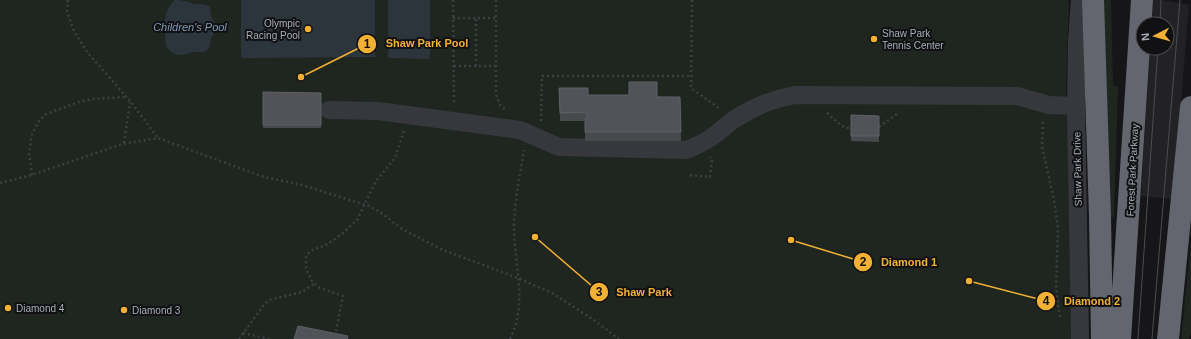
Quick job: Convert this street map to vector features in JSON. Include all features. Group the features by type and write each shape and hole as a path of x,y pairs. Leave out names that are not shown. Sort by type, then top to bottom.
{"highway":[{"path":"1093,0 1100,216 1102,339"},
{"name":"Forest Park Parkway","path":"1120,339 1142,0"},
{"path":"1168,339 1191,107"}],"street":[{"name":"Shaw Park Drive","path":"1080,0 1077,41 1076,106 1080,339"},
{"path":"329,110 378,111 520,130 559,147 686,150 716,135 734,119 752,109 777,98 794,95 1017,96 1043,104 1056,106 1076,106"}],"path":[{"path":"68,0 67,12 74,31 87,52 130,101 158,138"},
{"path":"453,0 454,99"},
{"path":"496,0 496,95 500,105 510,114 520,130 524,147 516,199 514,225 520,304 514,332 510,339"},
{"path":"692,0 691,88 734,119"},
{"path":"454,18 496,18"},
{"path":"476,18 476,66"},
{"path":"454,66 496,66"},
{"path":"541,139 542,76 691,76"},
{"path":"822,95 824,109 829,116 842,126 851,130"},
{"path":"32,175 29,154 32,134 39,121 46,114 79,102 93,99 126,97"},
{"path":"124,143 130,101"},
{"path":"1043,104 1042,146 1055,205 1058,230 1056,284 1058,306 1062,322"},
{"path":"334,338 343,296 320,288 315,283 306,269 306,257 310,251 326,245 350,228 357,220 376,181 395,158 402,139 408,115"},
{"path":"0,182 32,175 124,143 158,138 264,177 302,185 365,205 380,212 402,229 443,250 518,278 552,293 594,320 619,339"},
{"path":"690,175 710,176 712,160 703,142"},
{"path":"239,339 269,300 302,292 315,283"},
{"path":"243,333 269,339"}],"shaded area":[{"path":"0,0 1069,0 1066,87 1071,339 0,339"},
{"path":"1103,0 1111,0 1113,85 1118,87 1114,217 1109,217"},
{"path":"1153,0 1189,5 1173,199 1141,196 1150,56 1175,56 1175,16 1152,16"},
{"path":"1191,242 1191,333 1189,339 1181,339"}],"water":[{"name":"Children's Pool","path":"175,0 210,7 211,16 217,28 211,39 209,48 206,51 179,55 173,53 166,46 166,16"},
{"name":"Olympic Racing Pool","path":"241,0 375,0 375,57 241,58"},
{"path":"388,0 430,0 430,59 388,58"}],"building":[{"path":"629,82 657,82 657,97 680,97 681,132 585,132 585,119 587,119 587,112 560,113 559,88 588,88 588,95 629,95"},
{"path":"263,92 321,93 321,125 263,125"},
{"path":"851,115 879,116 879,136 851,136"},
{"path":"298,326 348,336 347,339 294,339"}],"tram line":[{"path":"1160,16 1161,0"},
{"path":"1152,339 1180,0"},
{"path":"1138,339 1157,56"}],"place":[{"name":"Olympic Racing Pool","path":"308,29"},
{"name":"Shaw Park Tennis Center","path":"874,39"},
{"name":"Shaw Park Pool","path":"301,77"},
{"name":"Shaw Park","path":"535,237"},
{"name":"Diamond 1","path":"791,240"},
{"name":"Diamond 2","path":"969,281"},
{"name":"Diamond 4","path":"8,308"},
{"name":"Diamond 3","path":"124,310"}]}
